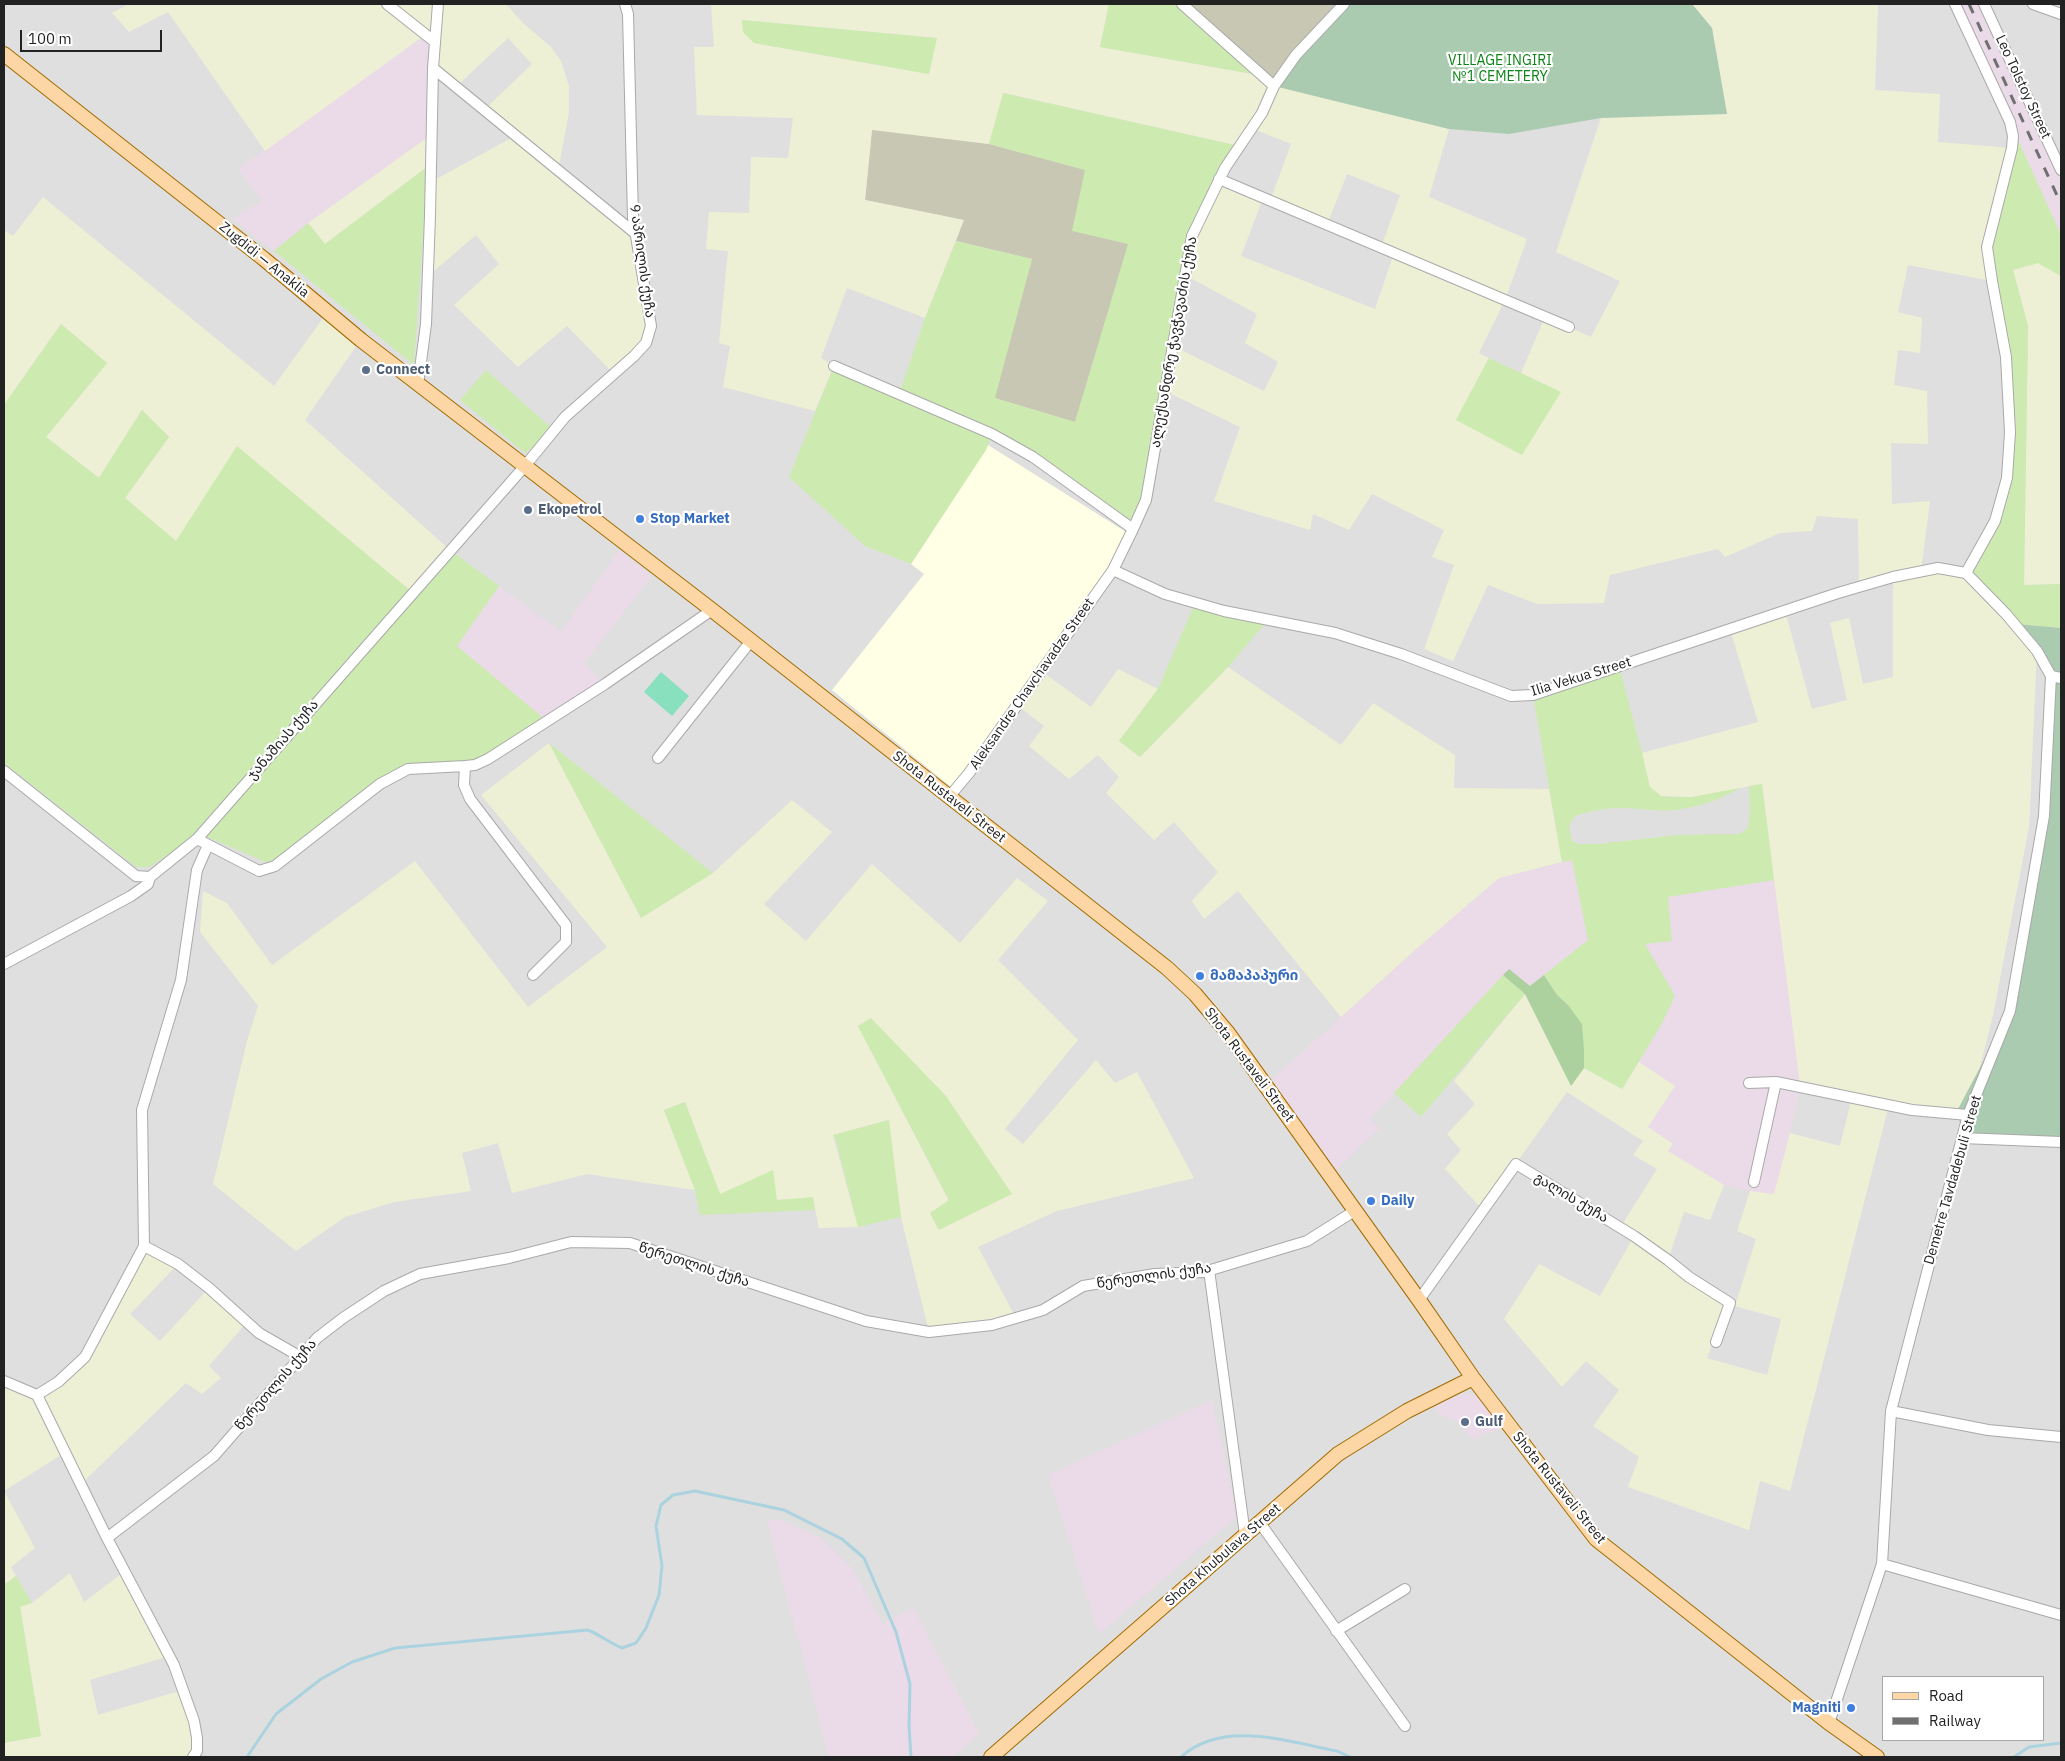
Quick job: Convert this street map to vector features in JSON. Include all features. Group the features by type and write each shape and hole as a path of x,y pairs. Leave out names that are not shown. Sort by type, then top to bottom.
{"main road":[{"name":"Zugdidi — Anaklia","path":"4,54 264,259 360,340 524,467"},
{"name":"Shota Rustaveli Street","path":"524,467 712,610 1157,959 1195,994 1228,1032 1420,1300 1473,1378 1596,1539 1829,1723 1877,1757"},
{"name":"Shota Khubulava Street","path":"991,1757 1338,1454 1407,1412 1473,1378"}],"street":[{"path":"387,4 435,42"},
{"path":"418,384 426,324 432,68 438,4"},
{"name":"9 აპრილის ქუჩა","path":"524,467 565,417 634,356 646,342 651,326 633,218 628,14 625,4"},
{"path":"1182,4 1274,86"},
{"name":"ალექსანდრე ჭავჭავაძის ქუჩა","path":"1113,570 1134,529 1146,500 1192,236 1224,168 1262,114 1274,86 1296,55 1344,4"},
{"path":"1955,4 2010,122 2013,136 2012,148 1987,246 2006,356 2010,450 2007,478 1995,521 1966,573"},
{"name":"Leo Tolstoy Street","path":"1984,4 2061,170"},
{"path":"2033,4 2061,14"},
{"path":"432,68 636,234"},
{"path":"1219,179 1568,327"},
{"path":"834,366 992,434 1033,457 1134,529"},
{"name":"ჯანაშიას ქუჩა","path":"4,964 131,896 148,884 150,878 197,839 524,467"},
{"name":"Ilia Vekua Street","path":"1113,570 1165,594 1224,611 1335,633 1400,654 1511,696 1532,694 1838,593 1893,577 1938,568 1966,573"},
{"name":"Aleksandre Chavchavadze Street","path":"949,797 969,773 1113,570"},
{"name":"Demetre Tavdadebuli Street","path":"1829,1723 1882,1564 1891,1410 1968,1115 2010,1011 2044,816 2056,677 2006,614 1966,573"},
{"path":"197,839 259,871 275,866 380,784 400,772 414,768 475,765 488,759 605,684 712,610"},
{"path":"658,758 750,641"},
{"path":"465,766 464,786 470,800 566,925 566,942 533,975"},
{"path":"4,771 136,876 150,878"},
{"path":"37,1395 58,1382 85,1357 144,1246 142,1110 182,980 197,870 208,845"},
{"path":"1749,1083 1776,1082 1912,1110 1968,1115"},
{"path":"1754,1182 1776,1082"},
{"path":"1962,1138 2061,1142"},
{"name":"გალის ქუჩა","path":"1420,1300 1516,1164 1634,1236 1689,1277 1730,1303 1716,1342"},
{"name":"წერეთლის ქუჩა","path":"107,1538 214,1456 299,1356 317,1338 384,1290 420,1274 509,1258 571,1242 630,1243 866,1321 929,1332 992,1325 1042,1310 1083,1286 1155,1274 1208,1270 1306,1241 1356,1210"},
{"path":"144,1246 178,1264 209,1288 259,1333 299,1356"},
{"path":"1208,1270 1245,1535"},
{"path":"4,1381 37,1395 107,1538 174,1665 198,1738 197,1750 193,1757"},
{"path":"1891,1410 1988,1430 2061,1437"},
{"path":"1260,1523 1405,1726"},
{"path":"1882,1564 2061,1615"},
{"path":"1336,1631 1405,1589"}],"shaded area":[{"path":"4,4 2061,4 2061,594 2057,628 2061,628 2061,1757 4,1757","holes":["2031,782 2029,826 1993,1014 1968,1114"]},
{"path":"129,4 506,4 523,23 551,47 561,61 569,86 569,112 558,171 636,234 651,326 646,343 613,373 567,326 518,367 454,305 499,264 476,235 434,271 430,229 431,182 515,136 484,110 532,64 508,38 456,87 433,68 435,42 425,35 265,151 168,12 129,32 112,13"},
{"path":"711,4 1109,4 1100,47 1264,76 1274,86 1449,129 1429,197 1527,239 1505,300 1479,353 1489,358 1456,420 1560,392 1521,373 1545,317 1591,337 1620,281 1556,252 1601,118 1727,114 1712,28 1692,4 1878,4 1875,90 1940,94 1938,142 2012,148 1992,281 1908,265 1898,312 1922,318 1920,353 1898,350 1894,385 1927,391 1928,444 1891,443 1892,504 1930,501 1921,571 1966,573 2037,651 2029,826 1993,1014 1968,1115 1889,1105 1790,1491 1760,1481 1749,1530 1628,1487 1639,1457 1593,1426 1619,1390 1586,1361 1562,1387 1504,1319 1539,1264 1600,1296 1634,1236 1620,1228 1657,1169 1633,1155 1643,1141 1567,1092 1483,1210 1445,1169 1461,1150 1447,1134 1475,1104 1454,1081 1525,994 1571,1086 1584,1068 1622,1089 1639,1062 1675,1086 1648,1127 1673,1144 1668,1151 1724,1185 1710,1220 1684,1212 1668,1260 1727,1305 1707,1358 1767,1375 1781,1319 1735,1306 1756,1239 1737,1231 1750,1191 1774,1194 1790,1133 1840,1146 1852,1097 1800,1085 1762,784 1692,797 1661,796 1649,787 1642,753 1758,722 1730,629 1785,611 1812,709 1847,700 1830,623 1849,618 1863,684 1893,677 1893,577 1859,587 1858,519 1817,516 1812,531 1780,533 1725,557 1718,549 1610,575 1604,603 1537,604 1488,585 1453,661 1424,649 1454,565 1432,557 1444,530 1372,494 1349,530 1313,514 1310,530 1214,501 1240,427 1165,391 1173,346 1264,391 1278,362 1245,343 1257,314 1185,275 1192,236 1219,179 1263,198 1241,256 1375,309 1394,253 1381,247 1400,195 1347,174 1327,225 1270,201 1291,144 1251,128 1239,146 1004,93 989,144 872,130 865,200 964,220 925,318 847,288 821,358 834,366 815,411 723,387 730,346 719,343 728,251 706,249 709,212 749,213 751,157 788,158 793,118 697,115 694,47 714,47","holes":["742,20 936,38 929,74 754,43"]},
{"path":"1182,4 1344,4 1274,86"},
{"path":"1955,4 1984,4 2061,170 2061,235"},
{"path":"425,35 435,42 431,135 308,223 274,251 232,218 262,201 238,169"},
{"path":"872,129 989,144 1086,170 1129,244 1075,422 994,398 1032,259 956,241 963,220 865,200"},
{"path":"431,135 431,164 325,244 308,223"},
{"path":"43,197 274,386 323,318 357,345 305,420 450,550 412,592 176,541 125,498 169,437 142,410 99,478 46,437 107,363 61,324 4,405 4,230 13,236"},
{"path":"2038,263 2061,276 2061,584 2024,585 2028,326 2013,270"},
{"path":"988,445 1126,532 1111,567 969,766 951,787 832,690 924,574 911,564"},
{"path":"619,550 652,576 584,663 605,684 547,721 457,646 499,586 561,632"},
{"path":"1228,667 1341,745 1373,703 1455,755 1454,788 1549,789 1562,862 1499,878 1416,949 1341,1017 1238,891 1204,919 1192,901 1218,872 1174,822 1154,840 1106,793 1119,777 1098,755 1069,779 1029,746 1044,726 1017,705 1041,671 1091,707 1118,669 1158,689 1119,741 1140,757"},
{"path":"549,743 641,918 713,873 792,800 832,832 764,904 806,941 872,864 960,943 1017,878 1048,901 998,960 1078,1040 1005,1129 1023,1144 1096,1060 1115,1083 1137,1072 1194,1178 1057,1211 978,1247 1016,1318 929,1332 901,1217 888,1120 833,1135 858,1227 819,1228 813,1198 777,1200 720,1194 685,1102 664,1110 695,1190 587,1174 512,1193 498,1143 462,1153 471,1191 394,1202 345,1217 296,1251 213,1184 247,1041 258,1006 200,932 203,891 227,903 272,965 415,861 528,1007 607,947 481,795","holes":["871,1018 1012,1194 938,1229 930,1213 949,1201 858,1026"]},
{"path":"1572,860 1588,940 1530,986 1509,969 1370,1119 1380,1128 1331,1175 1266,1085 1416,949 1499,878"},
{"path":"1774,880 1800,1085 1774,1194 1724,1185 1668,1151 1673,1144 1648,1127 1639,1062 1661,1025 1675,996 1645,944 1668,896"},
{"path":"144,1246 178,1264 130,1314 160,1341 209,1288 247,1322 209,1366 221,1378 202,1394 186,1383 80,1485 64,1453 4,1491 4,1381 37,1395 85,1357"},
{"path":"1463,1393 1479,1396 1504,1427 1473,1439 1454,1420 1439,1414 1435,1406"},
{"path":"1212,1400 1237,1516 1099,1634 1048,1475"},
{"path":"4,1491 35,1548 11,1567 16,1576 4,1585"},
{"path":"778,1519 821,1538 853,1569 882,1624 913,1608 979,1733 953,1757 829,1757 767,1521"},
{"path":"124,1572 169,1656 90,1680 98,1715 183,1690 194,1721 193,1757 4,1757 4,1743 41,1736 20,1606 32,1603 70,1573 84,1602"}],"green space":[{"path":"1109,4 1182,4 1264,76 1100,47"},
{"name":"VILLAGE INGIRI №1 CEMETERY","path":"1344,4 1692,4 1712,28 1727,114 1601,118 1509,134 1449,129 1274,86"},
{"path":"742,20 937,38 929,74 754,43 743,32"},
{"path":"1003,93 1239,146 1192,236 1146,500 1133,529 992,435 986,450 911,564 865,546 789,477 834,366 899,394 925,318 956,241 1032,259 995,398 1075,422 1128,244 1072,231 1085,170 989,144"},
{"path":"2010,122 2061,235 2061,276 2038,263 2013,270 2028,326 2024,585 2061,584 2061,628 2015,624 1966,573 1995,521 2007,478 2008,378 1987,247 2012,148"},
{"path":"431,164 430,229 423,235 414,365 274,251 308,223 325,244"},
{"path":"61,324 107,363 46,437 99,478 142,410 169,437 125,498 176,541 237,446 412,592 450,550 499,586 457,646 547,721 488,759 408,769 275,866 198,833 150,867 136,867 4,763 4,405"},
{"path":"1489,358 1561,392 1522,455 1456,420"},
{"path":"486,370 554,430 525,453 460,400"},
{"path":"1195,603 1268,620 1228,667 1140,757 1119,741 1158,689"},
{"path":"2015,624 2061,628 2061,1142 1962,1138 1958,1109 2010,1011 2044,816 2051,676"},
{"path":"1619,666 1650,787 1661,796 1673,797 1692,797 1740,788 1713,801 1682,809 1615,808 1581,814 1575,816 1569,826 1572,841 1579,844 1598,844 1678,835 1740,834 1748,828 1750,810 1749,786 1762,784 1774,880 1668,897 1672,941 1645,944 1675,996 1661,1025 1622,1089 1584,1068 1584,1049 1568,1005 1557,995 1544,975 1588,940 1572,860 1562,862 1533,695"},
{"path":"661,672 689,696 672,716 644,692"},
{"path":"549,743 713,873 641,918"},
{"path":"1509,969 1530,986 1544,975 1557,995 1568,1005 1582,1024 1584,1068 1571,1086 1525,994 1503,975"},
{"path":"1503,975 1525,994 1421,1117 1394,1093"},
{"path":"871,1018 946,1096 1012,1194 939,1230 930,1213 949,1200 858,1026"},
{"path":"685,1102 720,1194 773,1170 777,1200 813,1197 815,1210 700,1215 695,1190 664,1110"},
{"path":"889,1120 901,1217 858,1227 836,1140 833,1135"},
{"path":"16,1576 32,1603 20,1607 41,1736 4,1743 4,1585"}],"waterway":[{"path":"247,1757 276,1714 321,1679 352,1662 395,1648 588,1630 622,1648 636,1643 646,1628 659,1595 662,1566 656,1526 661,1505 673,1495 695,1491 784,1510 842,1539 864,1558 896,1632 910,1684 909,1726 911,1757"},
{"path":"1181,1757 1198,1745 1216,1739 1236,1736 1277,1739 1337,1751 1350,1757"},
{"path":"2014,1757 2029,1747 2061,1743"}],"railway":[{"path":"1969,4 2061,204"}],"place":[{"name":"Connect","path":"366,370"},
{"name":"Ekopetrol","path":"528,510"},
{"name":"Stop Market","path":"640,519"},
{"name":"მამაპაპური","path":"1200,976"},
{"name":"Daily","path":"1371,1201"},
{"name":"Gulf","path":"1465,1422"},
{"name":"Magniti","path":"1851,1708"}]}
